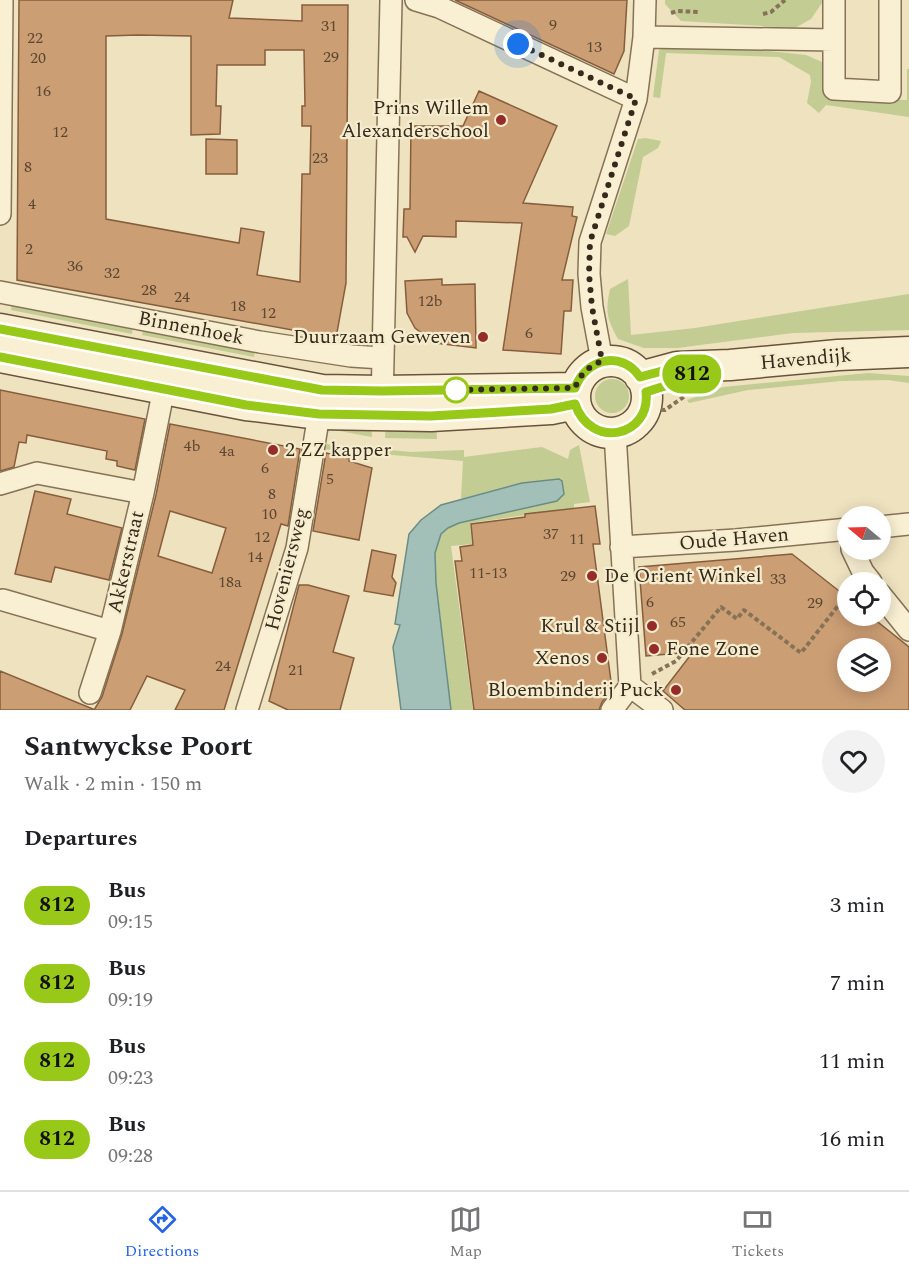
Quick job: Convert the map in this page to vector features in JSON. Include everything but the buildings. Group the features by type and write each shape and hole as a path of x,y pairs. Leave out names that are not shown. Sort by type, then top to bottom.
{"main road":[{"name":"Binnenhoek","path":"0,329 319,411"},
{"name":"Havendijk","path":"643,385 677,367 909,352"},
{"name":"Binnenhoek","path":"0,357 246,405 319,411 382,403 575,396"},
{"path":"602,361 619,361 635,369 643,385 647,400 642,416 630,428 615,433 595,430 579,415 575,396 583,373 602,361"}],"street":[{"path":"0,214 2,0"},
{"path":"382,403 391,0"},
{"path":"416,0 439,7 636,99"},
{"path":"602,361 592,307 589,274 590,242 636,99 644,37 645,0"},
{"path":"834,0 834,89 890,92 890,0"},
{"path":"644,37 834,40"},
{"name":"Binnenhoek","path":"0,292 260,342 382,358"},
{"name":"Akkerstraat","path":"90,693 110,631 143,493 164,388"},
{"name":"Hoveniersweg","path":"247,710 297,548 319,411"},
{"path":"612,710 630,686 615,433"},
{"name":"Akkerstraat","path":"0,484 37,473 143,493"},
{"path":"891,525 909,524"},
{"name":"Oude Haven","path":"621,547 837,533"},
{"name":"Akkerstraat","path":"3,600 110,631"},
{"path":"891,608 909,630"},
{"path":"630,686 662,710"}],"path":[{"path":"630,686 676,661 721,607 737,619 744,609 801,653 837,607"}],"green space":[{"path":"665,0 824,0 811,19 795,28 681,21 665,4"},
{"path":"714,45 806,55 822,62 826,98 907,100 907,69 909,69 909,117 826,105 819,113 807,103 810,75 779,57 666,53 660,98 653,97 659,50 667,47"},
{"path":"638,139 661,141 658,148 643,157 629,226 615,236 606,234"},
{"path":"628,279 631,335 695,328 909,294 909,330 793,333 677,348 644,348 618,339 608,315 610,289"},
{"path":"12,301 133,326 132,334 11,310"},
{"path":"144,328 255,348 254,357 142,335"},
{"path":"868,373 909,376 909,383 888,380 841,381 748,390 689,403 687,400 723,387"},
{"path":"612,379 624,384 629,396 624,408 612,413 600,408 595,396 600,384"},
{"path":"371,421 372,437 334,430 344,422"},
{"path":"386,422 436,423 437,439 385,438"},
{"path":"325,444 411,452 464,450 464,457 542,447 568,459 570,450 579,445 590,502 574,504 574,508 470,523 472,544 451,546 473,710 451,710 435,574 436,544 445,531 459,523 557,501 522,483 461,499 463,461 322,449"}],"water":[{"path":"559,479 562,481 564,494 557,501 459,523 441,534 435,553 436,583 451,710 401,710 393,647 400,625 395,624 409,534 421,520 441,505 522,483"}],"bus line":[{"name":"812","path":"0,329 322,390 575,388 583,373 602,361 619,361 635,369 640,377 677,367 702,367 684,380 646,392 646,409 630,428 615,433 604,433 586,423 579,415 575,404 551,409 431,416 319,414 246,405 0,357"}],"place":[{"name":"Prins Willem Alexanderschool","path":"501,120"},
{"name":"Duurzaam Geweven","path":"483,337"},
{"name":"2 ZZ kapper","path":"273,450"},
{"name":"De Orient Winkel","path":"592,576"},
{"name":"Krul & Stijl","path":"652,626"},
{"name":"Fone Zone","path":"654,649"},
{"name":"Xenos","path":"602,658"},
{"name":"Bloembinderij Puck","path":"676,690"}],"route":[{"path":"456,390 447,390 575,388 583,373 602,361 592,307 589,274 590,242 636,99 518,44"}]}
